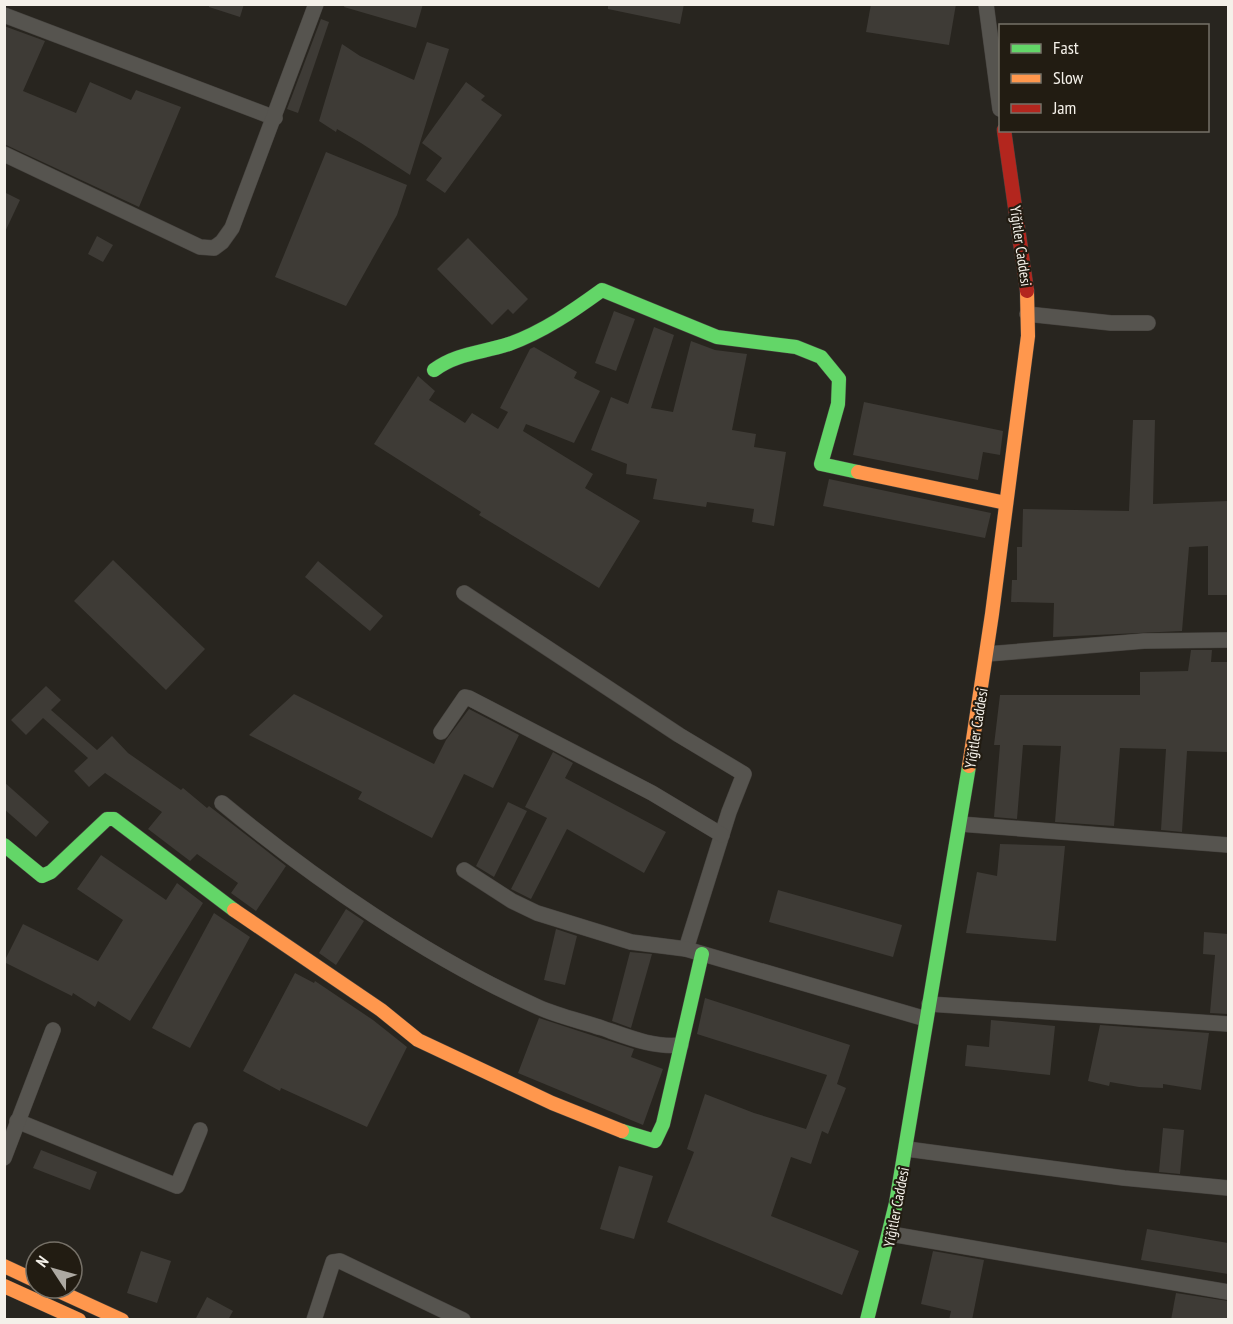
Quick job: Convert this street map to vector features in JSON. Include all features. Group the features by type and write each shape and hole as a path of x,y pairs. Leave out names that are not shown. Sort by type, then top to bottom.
{"street":[{"path":"4,154 200,247 214,248 232,228 316,4"},
{"path":"986,4 999,102"},
{"path":"4,15 275,118"},
{"name":"Yiğitler Caddesi","path":"867,1320 891,1234 907,1149 927,1012 987,654 1028,336 1027,289 1004,132"},
{"path":"434,370 448,358 509,343 574,311 602,290 643,309 717,337 796,347 821,357 838,379 838,404 821,464 1006,503"},
{"path":"1028,314 1112,323 1149,323"},
{"path":"464,593 679,735 744,774 722,834 686,949"},
{"path":"987,654 1144,641 1228,640"},
{"path":"441,732 465,697 469,698 652,793 722,834"},
{"path":"222,803 267,841 364,907 422,944 492,983 539,1007 629,1037 663,1047 681,1045"},
{"path":"4,845 42,876 51,872 107,819 114,819 237,913 381,1010 418,1040 552,1103 643,1139 655,1141 663,1124 702,954"},
{"path":"960,824 1228,845"},
{"path":"464,870 537,913 631,942 686,949 927,1012 1228,1024"},
{"path":"4,1158 53,1030"},
{"path":"17,1121 177,1186 200,1130"},
{"path":"907,1149 1113,1177 1228,1188"},
{"path":"891,1234 1228,1292"},
{"path":"314,1320 333,1262 340,1262 464,1320"},
{"path":"4,1266 24,1275"},
{"path":"4,1286 79,1320"},
{"path":"78,1300 122,1320"}],"building":[{"path":"209,4 244,4 240,17 209,7"},
{"path":"345,4 423,4 416,28 344,7"},
{"path":"608,4 684,4 680,24 608,9"},
{"path":"871,4 956,4 949,45 866,32"},
{"path":"321,19 329,22 298,113 287,109"},
{"path":"4,26 45,41 23,91 76,113 90,82 131,100 136,90 181,107 139,207 4,144"},
{"path":"427,42 449,49 410,175 361,143 337,129 336,132 319,121 342,44 360,56 414,80"},
{"path":"466,82 485,96 481,100 502,115 445,193 426,180 442,158 422,143"},
{"path":"326,152 407,185 397,215 346,306 275,277"},
{"path":"4,192 20,200 4,234"},
{"path":"97,236 113,245 103,262 88,254"},
{"path":"468,238 528,299 513,314 508,309 492,325 437,269"},
{"path":"614,311 635,319 616,371 595,363"},
{"path":"654,327 674,335 651,408 673,412 691,341 715,350 747,354 732,430 756,434 754,447 786,452 774,526 752,522 754,509 707,502 706,507 653,499 657,479 626,474 627,464 591,450 611,397 628,404"},
{"path":"534,347 577,372 574,378 600,391 574,443 526,424 523,431 593,474 585,488 640,521 599,588 479,515 481,512 374,444 418,376 435,391 429,400 465,423 472,413 498,429 508,412 500,408 530,349"},
{"path":"864,402 1003,431 1000,455 983,452 978,480 853,455"},
{"path":"1133,420 1155,420 1153,504 1228,501 1228,595 1208,595 1208,546 1189,547 1182,631 1053,637 1054,603 1011,602 1012,580 1017,580 1017,547 1022,547 1023,509 1129,511"},
{"path":"829,479 991,513 985,538 823,506"},
{"path":"113,560 205,649 166,690 74,601"},
{"path":"318,561 383,616 370,631 305,577"},
{"path":"1191,650 1212,650 1211,662 1228,662 1228,752 1187,751 1182,832 1161,830 1166,749 1120,748 1114,826 1055,822 1061,746 1023,745 1017,819 994,817 1000,745 994,745 1000,695 1140,695 1140,672 1188,671"},
{"path":"46,686 61,700 51,710 97,750 112,736 128,753 181,790 183,788 207,808 209,806 286,866 256,911 231,893 238,883 197,854 190,861 148,829 162,812 105,773 89,787 74,771 88,758 43,718 26,735 11,720"},
{"path":"294,694 434,764 446,740 469,709 519,735 493,788 464,774 432,838 358,799 362,792 249,735"},
{"path":"553,752 573,763 565,778 666,832 644,873 567,829 531,899 511,889 547,818 525,807"},
{"path":"4,782 49,822 36,837 4,809"},
{"path":"508,802 527,811 494,877 476,866"},
{"path":"1000,844 1065,846 1056,941 966,933 977,872 997,876"},
{"path":"101,855 166,900 177,883 203,903 130,1021 98,1001 95,1007 73,993 72,996 4,962 23,924 98,961 123,920 77,889"},
{"path":"778,890 902,925 893,957 769,922"},
{"path":"346,909 364,921 336,965 319,953"},
{"path":"214,913 250,937 190,1048 152,1028"},
{"path":"556,929 577,936 565,985 544,980"},
{"path":"1204,932 1228,934 1228,1014 1210,1013 1215,955 1203,954"},
{"path":"630,952 652,954 631,1028 612,1021"},
{"path":"295,973 314,983 315,981 373,1020 407,1047 367,1127 281,1088 280,1091 243,1071"},
{"path":"705,998 850,1045 837,1084 846,1088 828,1134 822,1131 811,1164 791,1157 771,1216 859,1251 842,1295 667,1222 694,1152 687,1149 705,1094 754,1113 806,1129 827,1075 697,1034"},
{"path":"539,1018 634,1049 631,1057 663,1069 643,1125 518,1073"},
{"path":"991,1020 1055,1026 1050,1075 965,1066 967,1045 989,1047"},
{"path":"1100,1025 1209,1033 1201,1090 1163,1084 1163,1088 1110,1082 1109,1086 1088,1081"},
{"path":"1163,1128 1184,1130 1180,1174 1159,1172"},
{"path":"41,1150 97,1172 90,1190 33,1168"},
{"path":"619,1166 653,1176 634,1239 600,1229"},
{"path":"1147,1229 1228,1243 1228,1274 1141,1260"},
{"path":"141,1251 171,1261 157,1303 127,1293"},
{"path":"933,1251 984,1260 972,1320 949,1320 951,1311 921,1304"},
{"path":"1176,1293 1228,1301 1228,1320 1171,1320"},
{"path":"207,1297 233,1311 228,1320 195,1320"}],"traffic: fast":[{"path":"434,370 452,360 509,344 534,333 569,313 602,290 717,337 796,347 821,357 839,379 838,404 821,464 858,472"},
{"path":"867,1320 896,1203 969,766"},
{"path":"4,845 42,876 51,872 107,819 114,819 234,910"},
{"path":"622,1131 655,1141 663,1124 702,954"}],"traffic: slow":[{"path":"969,766 992,614 1028,336 1027,291"},
{"path":"858,472 1006,503"},
{"path":"234,910 381,1010 418,1040 552,1103 622,1131"},
{"path":"4,1266 24,1275"},
{"path":"4,1286 79,1320"},
{"path":"78,1300 122,1320"}],"traffic: jam":[{"path":"1004,132 1027,291"}]}
